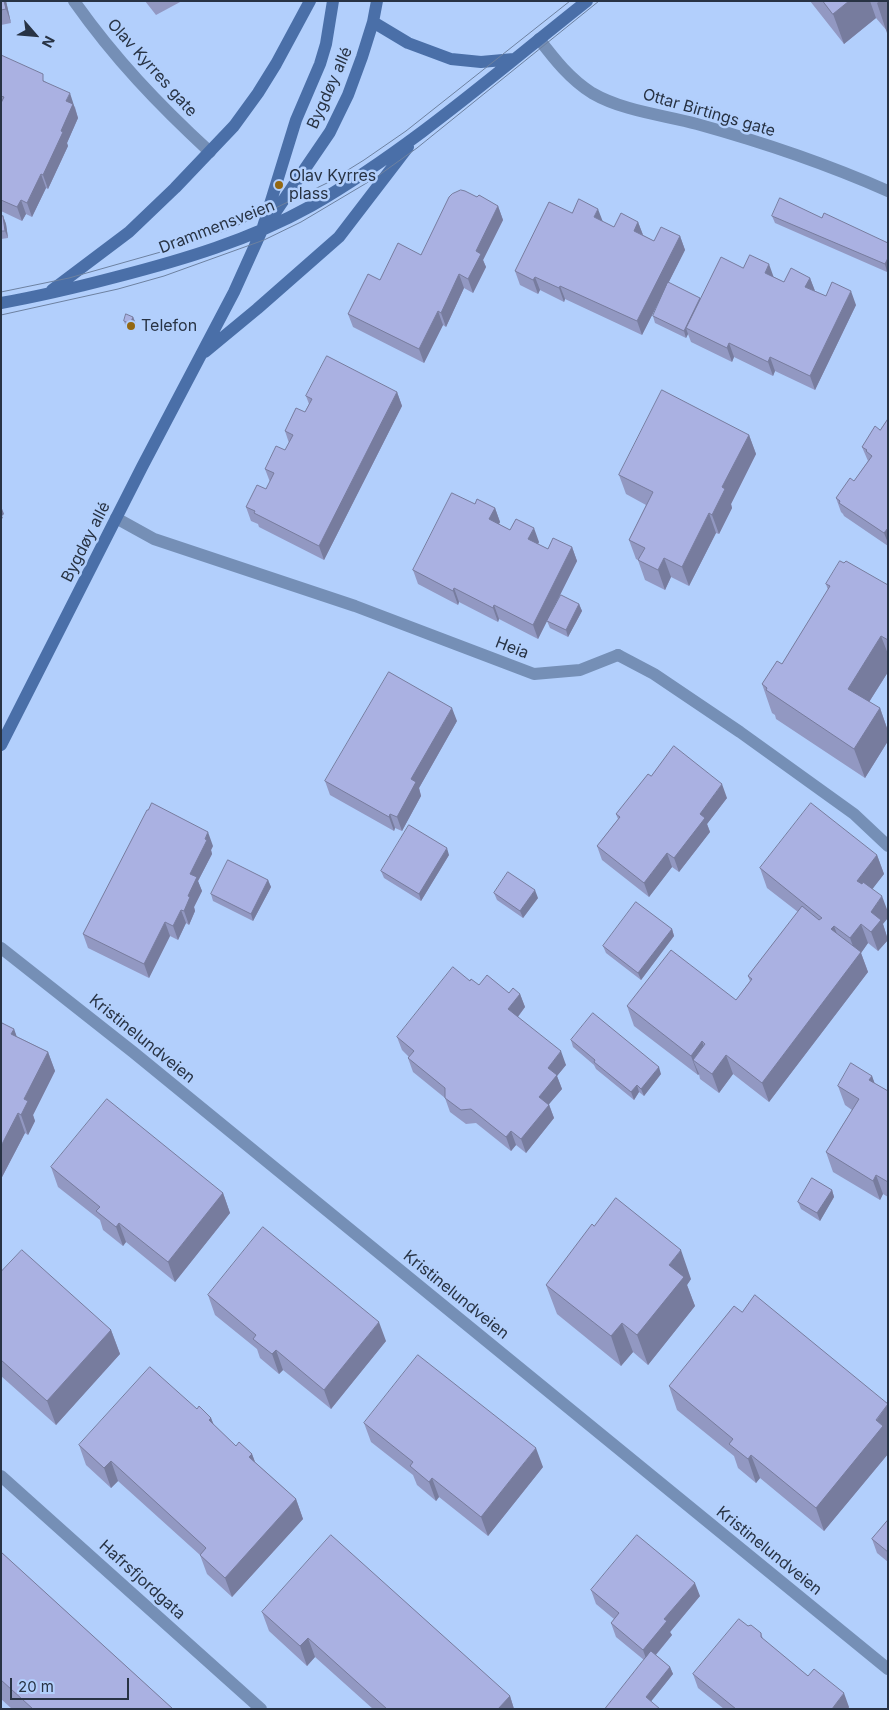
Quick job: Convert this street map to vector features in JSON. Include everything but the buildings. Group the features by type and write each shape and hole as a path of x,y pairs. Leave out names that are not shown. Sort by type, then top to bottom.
{"main road":[{"path":"46,295 129,232 175,188 234,126 258,93 310,1"},
{"name":"Bygdøy allé","path":"1,745 116,518 234,292 262,230 296,120 320,64 326,44 333,1"},
{"name":"Bygdøy allé","path":"262,230 330,132 348,95 362,57 373,22 377,1"},
{"name":"Drammensveien","path":"1,303 46,295 163,265 262,230 309,207 350,183 415,138 587,1"},
{"path":"373,22 408,43 451,59 481,62 514,59"},
{"name":"Bygdøy allé","path":"201,355 339,237 415,138"}],"street":[{"name":"Olav Kyrres gate","path":"74,1 122,64 167,112 210,152"},
{"name":"Ottar Birtings gate","path":"539,39 566,74 577,83 609,102 699,125 805,158 888,191"},
{"name":"Heia","path":"116,518 154,539 355,606 534,674 580,670 618,656 654,674 748,737 854,814 888,846"},
{"name":"Kristinelundveien","path":"1,948 133,1052 888,1669"},
{"name":"Hafrsfjordgata","path":"1,1476 261,1709"}],"tram line":[{"path":"1,292 69,278 182,246 257,217 327,183 406,131 570,1"},
{"path":"1,315 118,289 164,276 264,240 301,222 375,178 417,148 599,1"}],"place":[{"name":"Olav Kyrres plass","path":"279,185"},
{"name":"Telefon","path":"131,326"}]}
